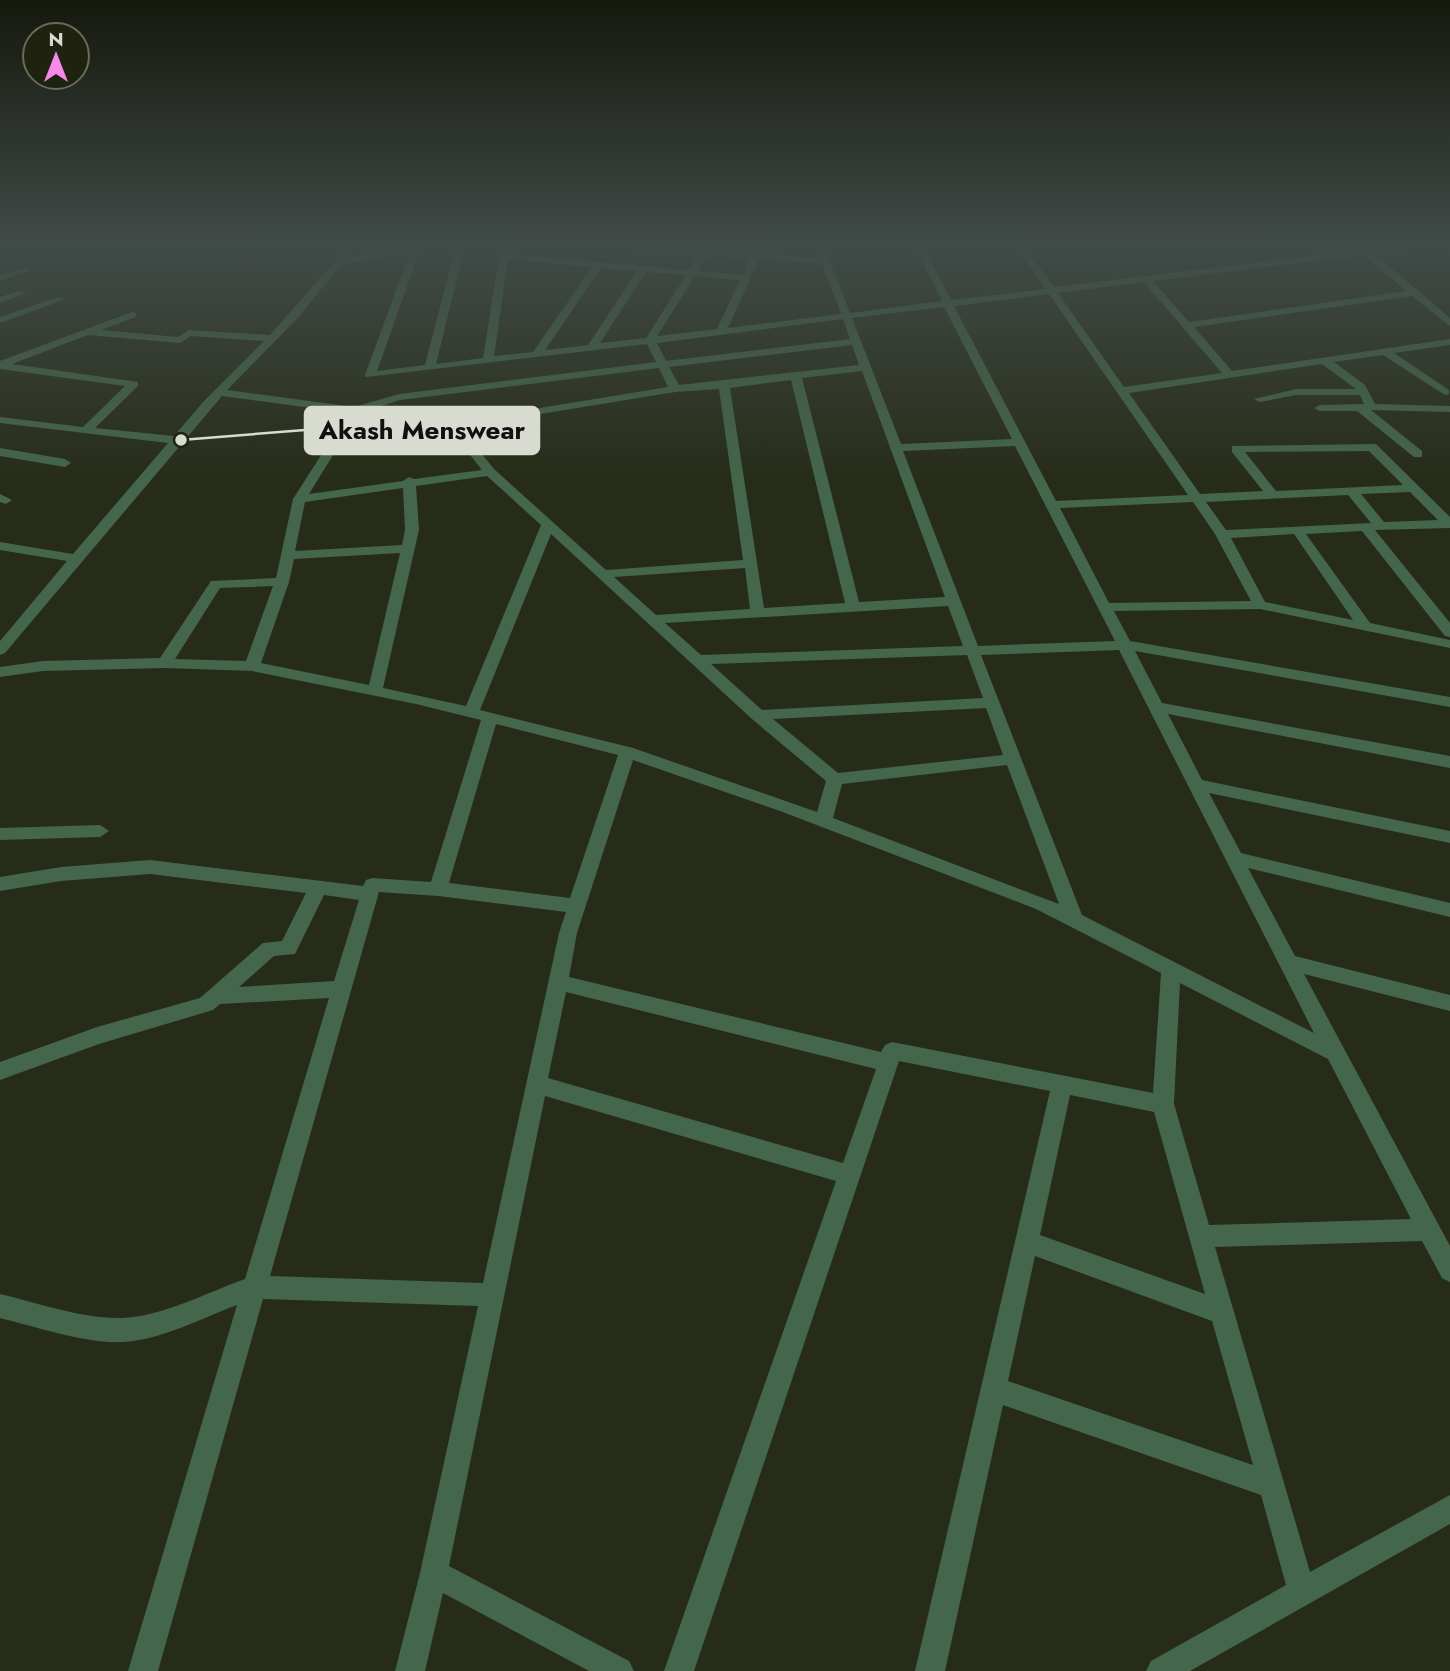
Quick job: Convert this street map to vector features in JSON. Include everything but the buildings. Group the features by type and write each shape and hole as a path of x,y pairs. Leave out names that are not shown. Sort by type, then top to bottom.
{"street":[{"path":"0,365 109,324"},
{"path":"0,650 177,440 285,324"},
{"path":"388,324 370,375 775,324"},
{"path":"430,368 441,324"},
{"path":"488,360 493,324"},
{"path":"537,354 558,324"},
{"path":"592,347 607,324"},
{"path":"650,340 660,324"},
{"path":"721,331 724,324"},
{"path":"848,324 1074,920"},
{"path":"958,324 1450,1270"},
{"path":"1073,324 1222,534 1260,606"},
{"path":"1186,325 1193,324"},
{"path":"1186,325 1229,374"},
{"path":"88,332 180,340 189,333 272,338"},
{"path":"650,340 675,389"},
{"path":"219,392 355,411 390,398 855,341"},
{"path":"1120,391 1450,342"},
{"path":"1385,352 1445,392"},
{"path":"1325,360 1364,392 1365,407 1418,454"},
{"path":"0,365 134,384 86,431"},
{"path":"865,367 675,389 452,425 490,472 758,715 835,779 1013,759"},
{"path":"796,376 853,607"},
{"path":"724,385 758,613"},
{"path":"1260,399 1296,392 1364,392"},
{"path":"1320,408 1444,409 1450,421"},
{"path":"252,666 282,582 299,499 355,411"},
{"path":"0,420 177,440"},
{"path":"895,448 1020,442"},
{"path":"1272,494 1236,449 1372,447 1449,523"},
{"path":"0,452 65,463"},
{"path":"299,499 410,481 490,472"},
{"path":"375,691 412,530 410,481"},
{"path":"1052,505 1413,488"},
{"path":"1352,491 1372,525 1450,633"},
{"path":"1430,505 1450,504"},
{"path":"1222,534 1449,523"},
{"path":"438,889 481,715 548,524"},
{"path":"1297,530 1366,628"},
{"path":"0,546 77,559"},
{"path":"288,555 408,549"},
{"path":"603,574 750,564"},
{"path":"164,663 216,584 282,582"},
{"path":"653,619 954,601"},
{"path":"1105,607 1260,606 1450,644"},
{"path":"698,660 1125,645 1450,702"},
{"path":"0,672 43,666 164,663 252,666 481,715 626,752 823,821 1044,904 1335,1053"},
{"path":"758,715 992,703"},
{"path":"1156,706 1450,762"},
{"path":"410,1671 434,1573 558,982 577,906 626,752"},
{"path":"823,821 835,779"},
{"path":"1196,784 1450,836"},
{"path":"0,835 100,831"},
{"path":"1235,858 1450,910"},
{"path":"0,884 61,874 150,867 369,894"},
{"path":"143,1671 372,885 438,889 577,906"},
{"path":"0,1071 97,1036 206,1004 270,948 288,949 318,888"},
{"path":"1288,962 1450,1003"},
{"path":"1171,970 1163,1104 1302,1592"},
{"path":"558,982 888,1063"},
{"path":"216,996 342,989"},
{"path":"679,1671 892,1051 1163,1104"},
{"path":"536,1084 849,1175"},
{"path":"930,1671 1062,1084"},
{"path":"1201,1236 1430,1230"},
{"path":"1027,1242 1222,1312"},
{"path":"0,1306 102,1329 123,1330 144,1327 255,1287 492,1296"},
{"path":"993,1389 1271,1485"},
{"path":"1161,1671 1450,1509"},
{"path":"434,1573 619,1671"}],"place":[{"name":"Akash Menswear","path":"181,440"}]}
